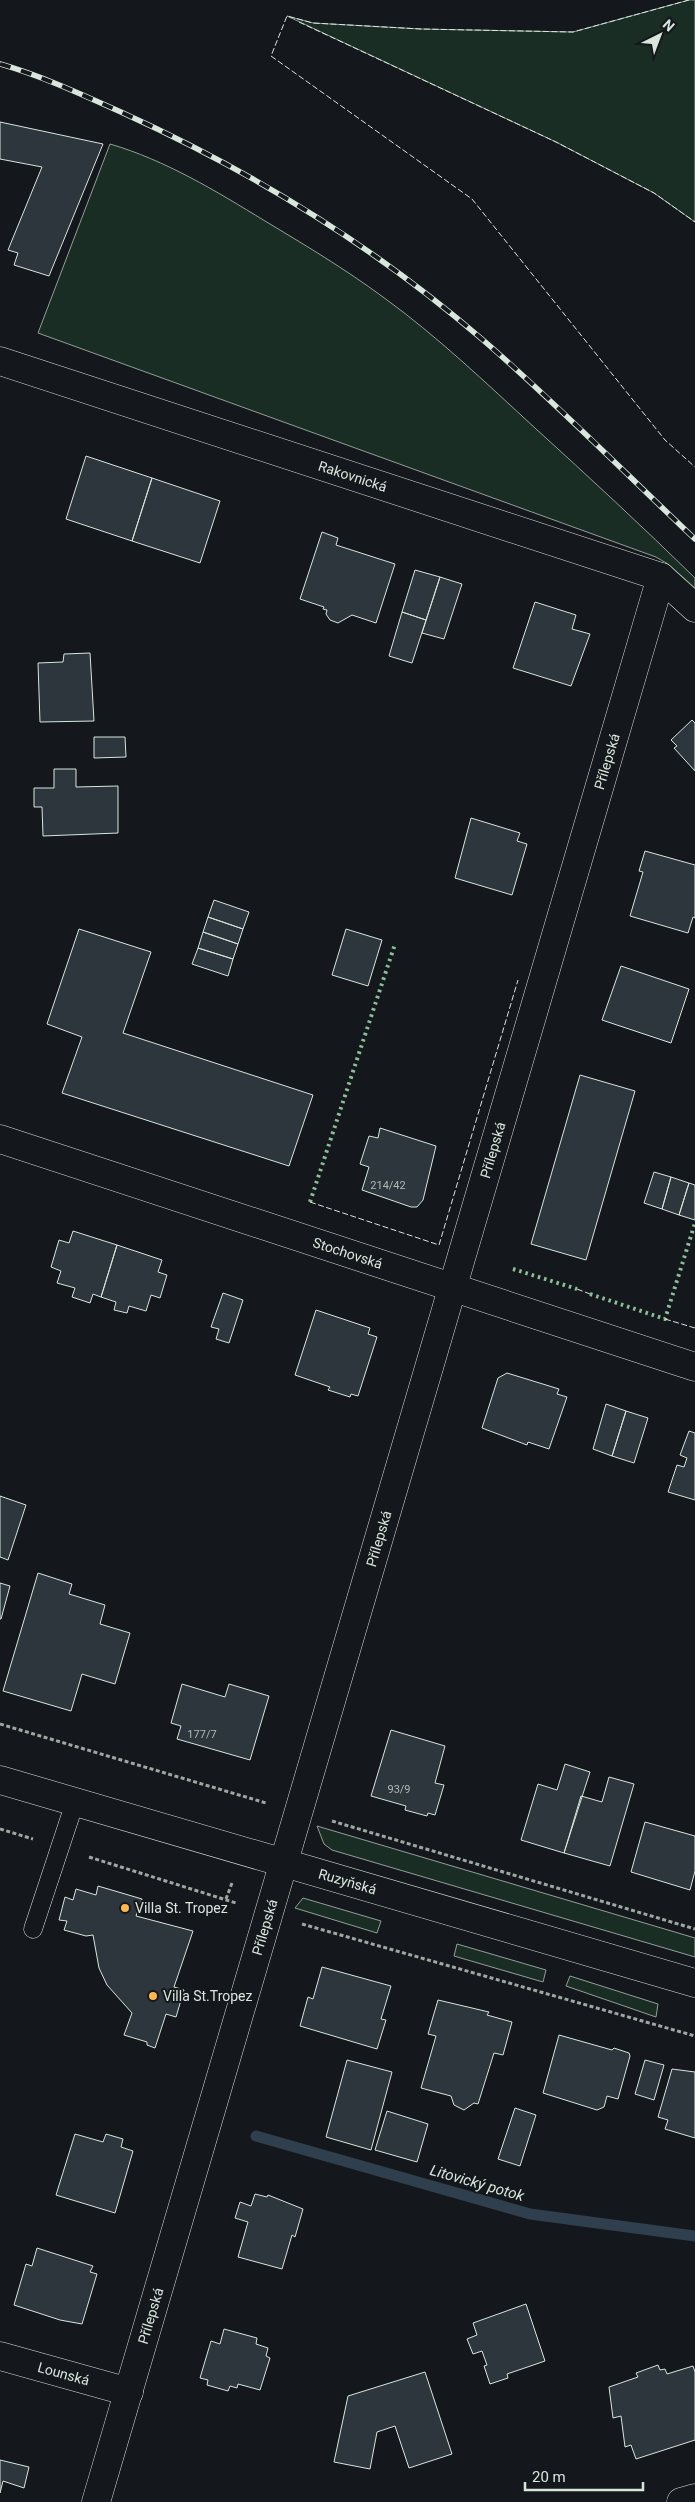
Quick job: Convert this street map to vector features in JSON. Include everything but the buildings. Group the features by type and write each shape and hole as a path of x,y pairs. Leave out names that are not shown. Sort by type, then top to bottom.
{"street":[{"name":"Rakovnická","path":"0,361 661,577 695,608"},
{"name":"Přílepská","path":"96,2502 661,577"},
{"name":"Stochovská","path":"0,1139 695,1367"},
{"name":"Ruzyňská","path":"0,1780 695,1983"},
{"name":"Lounská","path":"0,2356 129,2392"},
{"path":"681,2502 695,2498"}],"lane":[{"path":"33,1929 75,1802"}],"path":[{"path":"0,1724 270,1804"},
{"path":"330,1820 695,1929"},
{"path":"0,1829 243,1905"},
{"path":"226,1899 232,1883"},
{"path":"301,1924 695,2036"}],"green space":[{"path":"689,0 695,0 695,222 654,193 556,142 287,16 313,23 421,29 573,32"},
{"path":"110,144 170,167 209,188 325,257 403,312 480,377 636,521 695,578 695,588 668,564 656,557 38,333"},
{"path":"317,1826 695,1938 695,1957 332,1850 324,1844"},
{"path":"303,1898 381,1921 377,1933 295,1908"},
{"path":"457,1944 546,1970 543,1982 454,1956"},
{"path":"570,1976 658,2004 656,2017 566,1986"}],"waterway":[{"name":"Litovický potok","path":"256,2136 530,2214 695,2236"}],"railway":[{"path":"0,64 62,86 123,113 219,160 266,186 356,243 442,306 483,340 564,413 695,539"}],"hedge":[{"path":"310,1202 395,944"},
{"path":"590,1294 665,1319 695,1223"},
{"path":"513,1269 577,1289"}],"fence":[{"path":"689,0 573,32 421,29 313,23 287,16 271,56 472,199 665,440 695,467"},
{"path":"299,22 556,142 654,193 695,222"},
{"path":"310,1202 439,1245 518,980"},
{"path":"577,1289 590,1294"},
{"path":"665,1319 695,1328"}],"place":[{"name":"Villa St. Tropez","path":"125,1908"},
{"name":"Villa St.Tropez","path":"153,1996"}]}
